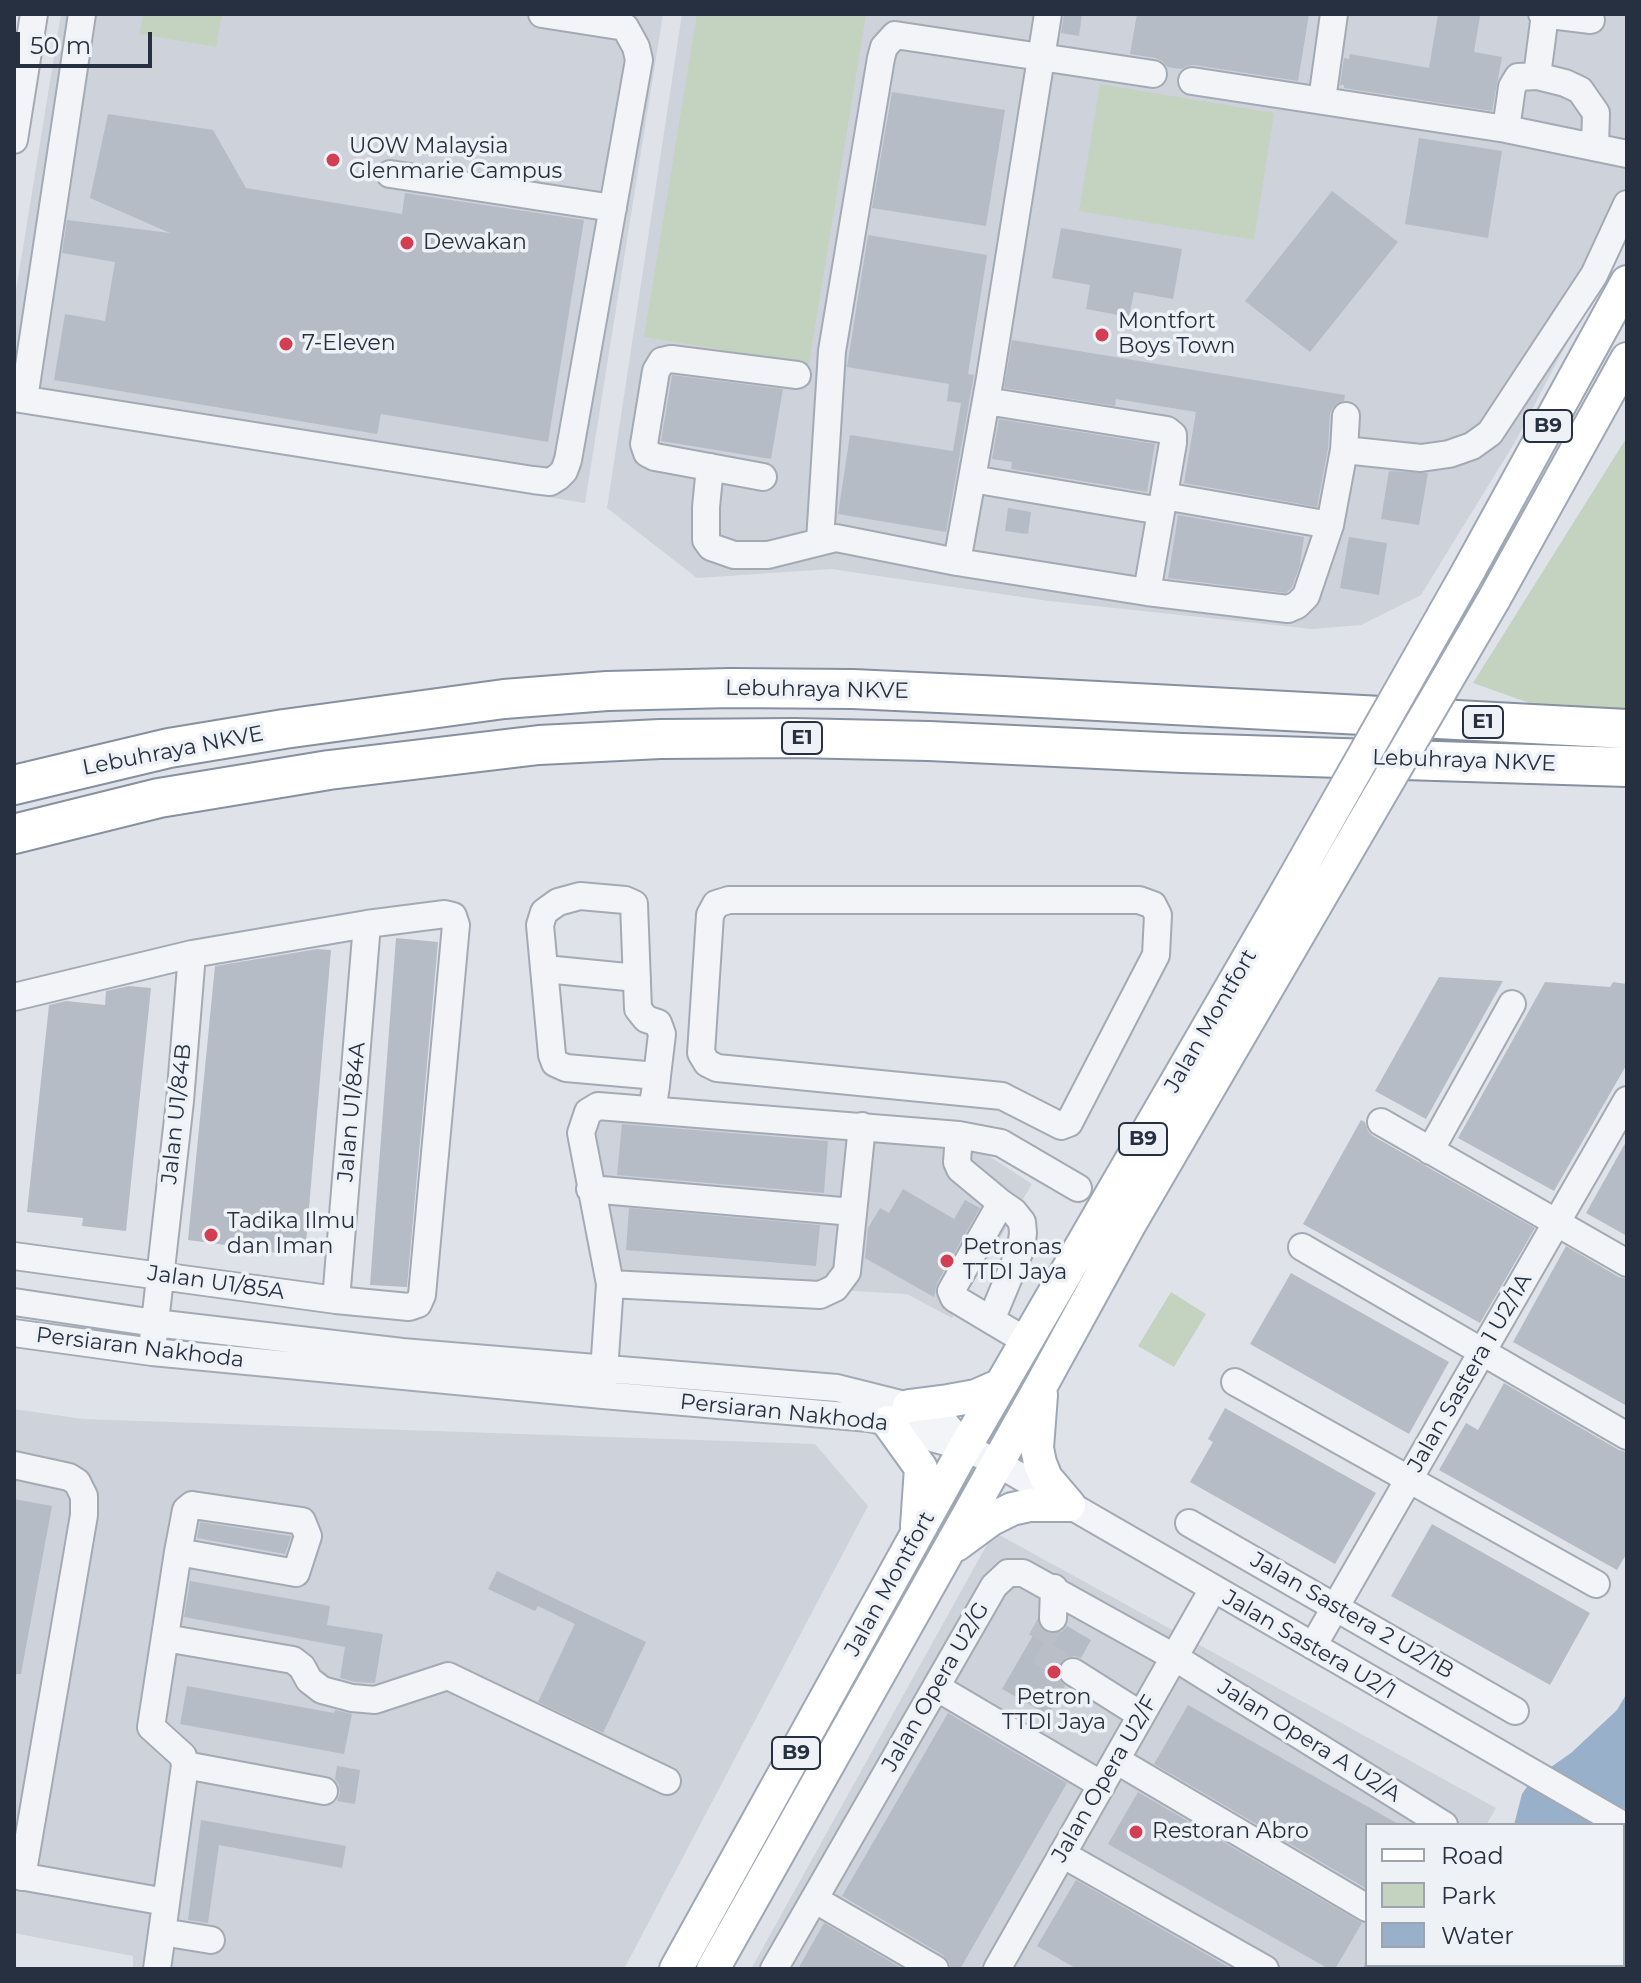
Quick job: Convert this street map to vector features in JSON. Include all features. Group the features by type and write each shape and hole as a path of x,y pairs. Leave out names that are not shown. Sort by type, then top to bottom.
{"highway":[{"name":"Lebuhraya NKVE","path":"14,785 169,748 284,729 504,699 607,691 853,689 1627,729"},
{"name":"Lebuhraya NKVE","path":"14,834 159,798 329,770 539,745 646,739 723,737 929,741 1617,771"}],"main road":[{"name":"Jalan Montfort","path":"713,1969 1128,1227 1469,570 1627,282"},
{"name":"Jalan Montfort","path":"676,1969 965,1447 1086,1236 1127,1167 1494,599 1627,359"},
{"path":"1042,1384 1037,1448 1040,1463 1046,1478 1069,1505"},
{"path":"916,1537 921,1468 898,1414 976,1396 1001,1385"},
{"path":"947,1552 990,1520 1012,1509 1030,1505 1069,1505"}],"street":[{"path":"14,140 34,14"},
{"path":"82,14 19,398 550,482 564,471 568,460 639,60 625,27 542,14"},
{"path":"957,562 1048,14"},
{"path":"1322,100 1334,14"},
{"path":"1537,76 1544,14 1591,20"},
{"path":"820,541 832,351 884,47 895,35 1153,74"},
{"path":"1506,129 1512,87 1518,77 1537,76 1580,90 1596,113 1595,147"},
{"path":"1192,81 1506,129 1627,154"},
{"path":"390,174 613,208"},
{"path":"1344,450 1421,458 1449,454 1472,446 1490,433 1594,275 1627,204"},
{"path":"763,477 647,453 644,444 656,371 662,361 671,359 797,375"},
{"path":"986,401 1167,430 1173,435 1147,592"},
{"path":"710,467 706,540 711,547 734,555 768,555 836,538 957,562 1147,592 1288,609 1306,596 1330,525 1344,450 1346,416"},
{"path":"972,479 1330,525"},
{"path":"652,1110 657,1076 662,1034 658,1023 646,1019 638,1009 634,904 625,900 580,896 558,902 544,912 540,925 555,1063 566,1068 657,1076"},
{"path":"729,900 1139,900 1153,905 1158,915 1156,955 1069,1123 1061,1126 1002,1096 921,1087 717,1068 707,1063 701,1053 710,915 716,904 729,900"},
{"name":"Jalan U1/85A","path":"14,1256 336,1300 409,1307 418,1304 422,1295 456,925 453,916 445,914 367,924"},
{"path":"14,997 192,954 367,924"},
{"name":"Jalan U1/84A","path":"336,1300 367,924"},
{"name":"Jalan U1/84B","path":"152,1352 180,1101 192,954"},
{"path":"545,969 637,978"},
{"path":"1430,1151 1512,1004"},
{"path":"916,1130 921,1087"},
{"name":"Jalan Sastera 1 U2/1A","path":"1313,1646 1627,1100"},
{"path":"604,1382 610,1284 581,1133 588,1112 598,1106 916,1130 1001,1143 1078,1188 1085,1215 1086,1236"},
{"path":"1381,1122 1627,1263"},
{"path":"610,1284 820,1295 835,1288 847,1272 862,1126"},
{"path":"959,1135 957,1162 960,1169 1014,1212 1022,1222 1021,1248 991,1320"},
{"path":"1078,1188 1127,1167"},
{"path":"590,1189 853,1212"},
{"path":"1001,1203 951,1291 954,1298 1026,1341"},
{"path":"1302,1247 1627,1436"},
{"name":"Persiaran Nakhoda","path":"14,1302 155,1323 402,1352 869,1418 898,1414 935,1439 965,1447 997,1463"},
{"name":"Persiaran Nakhoda","path":"14,1333 152,1352 604,1382"},
{"path":"1235,1382 1596,1584"},
{"name":"Jalan Sastera U2/1","path":"997,1463 1619,1823"},
{"path":"14,1465 69,1477 77,1482 84,1496 84,1515 18,1876 166,1902"},
{"path":"157,1969 185,1765 183,1756 151,1727 178,1552 186,1510 192,1505 302,1521 308,1536 296,1573 178,1552"},
{"name":"Jalan Sastera 2 U2/1B","path":"1189,1523 1515,1711"},
{"name":"Jalan Opera U2/G","path":"774,1969 994,1586 1008,1573 1023,1573 1054,1588 1174,1657"},
{"path":"1053,1618 1054,1588"},
{"name":"Jalan Opera U2/F","path":"997,1969 1213,1589"},
{"path":"165,1638 293,1660 322,1690 352,1698 375,1700 448,1676 667,1781"},
{"name":"Jalan Opera A U2/A","path":"1174,1657 1441,1823"},
{"path":"1073,1672 1141,1715"},
{"path":"936,1687 1102,1785"},
{"path":"1116,1760 1365,1907"},
{"path":"185,1765 324,1791"},
{"path":"1062,1854 1265,1969"},
{"path":"814,1899 935,1969"},
{"path":"162,1932 211,1940"}],"shaded area":[{"name":"UOW Malaysia Glenmarie Campus","path":"61,14 663,14 585,503 14,412 14,303"},
{"name":"Montfort Boys Town","path":"682,14 1627,14 1627,228 1515,442 1421,595 1361,625 1312,629 1049,601 831,569 697,578 607,508"},
{"path":"600,1114 978,1149 1032,1184 952,1318 907,1294 617,1278 588,1139"},
{"path":"14,1409 83,1419 815,1444 868,1506 624,1969 133,1969 133,1956 14,1933"},
{"path":"994,1532 1496,1808 1487,1823 1365,1823 1365,1967 1404,1967 1403,1969 751,1969"}],"green space":[{"path":"143,14 222,14 216,47 139,34"},
{"path":"697,14 866,14 809,364 644,337"},
{"path":"1100,84 1274,113 1254,240 1079,211"},
{"path":"1627,437 1627,709 1535,705 1473,683"},
{"path":"1171,1292 1206,1314 1174,1367 1138,1346"}],"water":[{"path":"1627,1693 1627,1816 1623,1823 1515,1823 1522,1794 1531,1781 1571,1753 1617,1710"}],"building":[{"path":"1064,14 1082,14 1079,36 1061,33"},
{"path":"1137,14 1309,14 1298,81 1194,65 1182,69 1167,67 1155,58 1130,54"},
{"path":"1438,14 1480,16 1474,52 1502,57 1492,111 1340,85 1344,58 1349,59 1350,54 1429,68"},
{"path":"892,92 1005,110 986,226 872,208"},
{"path":"108,114 213,130 246,188 402,214 405,193 584,220 548,442 381,414 377,434 54,380 65,314 105,321 115,262 62,253 67,220 170,233 90,198"},
{"path":"1419,138 1502,151 1488,238 1405,224"},
{"path":"1332,191 1398,242 1310,352 1245,301"},
{"path":"1061,228 1182,249 1173,299 1134,292 1129,317 1086,309 1090,285 1052,278"},
{"path":"868,235 987,255 968,374 974,375 946,532 838,514 850,435 953,451 961,403 947,401 949,384 847,367"},
{"path":"1012,340 1345,395 1344,401 1333,407 1330,414 1328,448 1317,507 1184,483 1196,412 1116,399 1115,406 1004,388"},
{"path":"672,375 783,389 771,459 661,441"},
{"path":"999,419 1155,444 1147,492 1011,469 1012,462 992,459"},
{"path":"1389,471 1428,473 1419,525 1381,519"},
{"path":"1008,508 1031,512 1028,534 1005,531"},
{"path":"1178,515 1304,537 1300,565 1292,587 1286,593 1168,578"},
{"path":"1349,537 1387,543 1379,595 1340,588"},
{"path":"396,938 438,942 407,1287 370,1285"},
{"path":"317,949 331,950 305,1255 188,1240 215,966"},
{"path":"1439,977 1503,981 1426,1119 1375,1091"},
{"path":"1545,982 1610,987 1613,982 1627,984 1627,1064 1554,1191 1458,1138"},
{"path":"129,986 151,988 126,1231 82,1226 83,1218 27,1212 49,1005 66,1001 105,1005 106,991"},
{"path":"1361,1120 1373,1136 1535,1228 1480,1323 1303,1224"},
{"path":"622,1124 828,1141 824,1193 617,1175"},
{"path":"1627,1140 1627,1236 1586,1213"},
{"path":"903,1189 954,1219 965,1200 980,1208 937,1283 934,1297 865,1258 868,1228 880,1208 889,1213"},
{"path":"629,1208 820,1225 816,1266 626,1250"},
{"path":"1566,1246 1627,1279 1627,1406 1513,1342"},
{"path":"1291,1273 1449,1362 1409,1434 1250,1344"},
{"path":"1504,1383 1627,1452 1627,1553 1617,1570 1439,1470 1466,1423 1478,1430"},
{"path":"1225,1408 1376,1493 1335,1564 1190,1482 1213,1442 1208,1439"},
{"path":"14,1499 52,1506 21,1674 14,1674"},
{"path":"200,1522 291,1537 285,1554 197,1538"},
{"path":"1432,1524 1590,1613 1550,1685 1391,1596"},
{"path":"497,1571 646,1642 603,1733 538,1702 575,1624 538,1606 535,1611 488,1589"},
{"path":"190,1581 330,1606 327,1625 383,1634 375,1683 340,1678 345,1647 184,1617"},
{"path":"1039,1625 1045,1632 1053,1634 1067,1626 1091,1640 1081,1658 1066,1658 1059,1664 1059,1679 1065,1686 1048,1715 1002,1689"},
{"path":"187,1686 352,1714 344,1754 180,1724"},
{"path":"1188,1705 1396,1823 1365,1823 1365,1888 1154,1764"},
{"path":"948,1713 1067,1783 960,1969 951,1969 943,1955 842,1896"},
{"path":"337,1766 360,1770 355,1804 337,1801 340,1793 335,1779"},
{"path":"1138,1792 1362,1923 1335,1969 1329,1969 1108,1844"},
{"path":"201,1820 346,1846 342,1868 219,1845 208,1923 188,1920"},
{"path":"1076,1880 1232,1969 1077,1969 1037,1946"},
{"path":"824,1923 903,1969 798,1969"}],"tunnel":[{"path":"1053,1618 1036,1649 1073,1672"}],"place":[{"name":"UOW Malaysia Glenmarie Campus","path":"333,160"},
{"name":"Dewakan","path":"407,243"},
{"name":"Montfort Boys Town","path":"1102,335"},
{"name":"7-Eleven","path":"286,344"},
{"name":"Tadika Ilmu dan Iman","path":"211,1235"},
{"name":"Petronas TTDI Jaya","path":"947,1261"},
{"name":"Petron TTDI Jaya","path":"1054,1672"},
{"name":"Restoran Abro","path":"1136,1832"}]}
